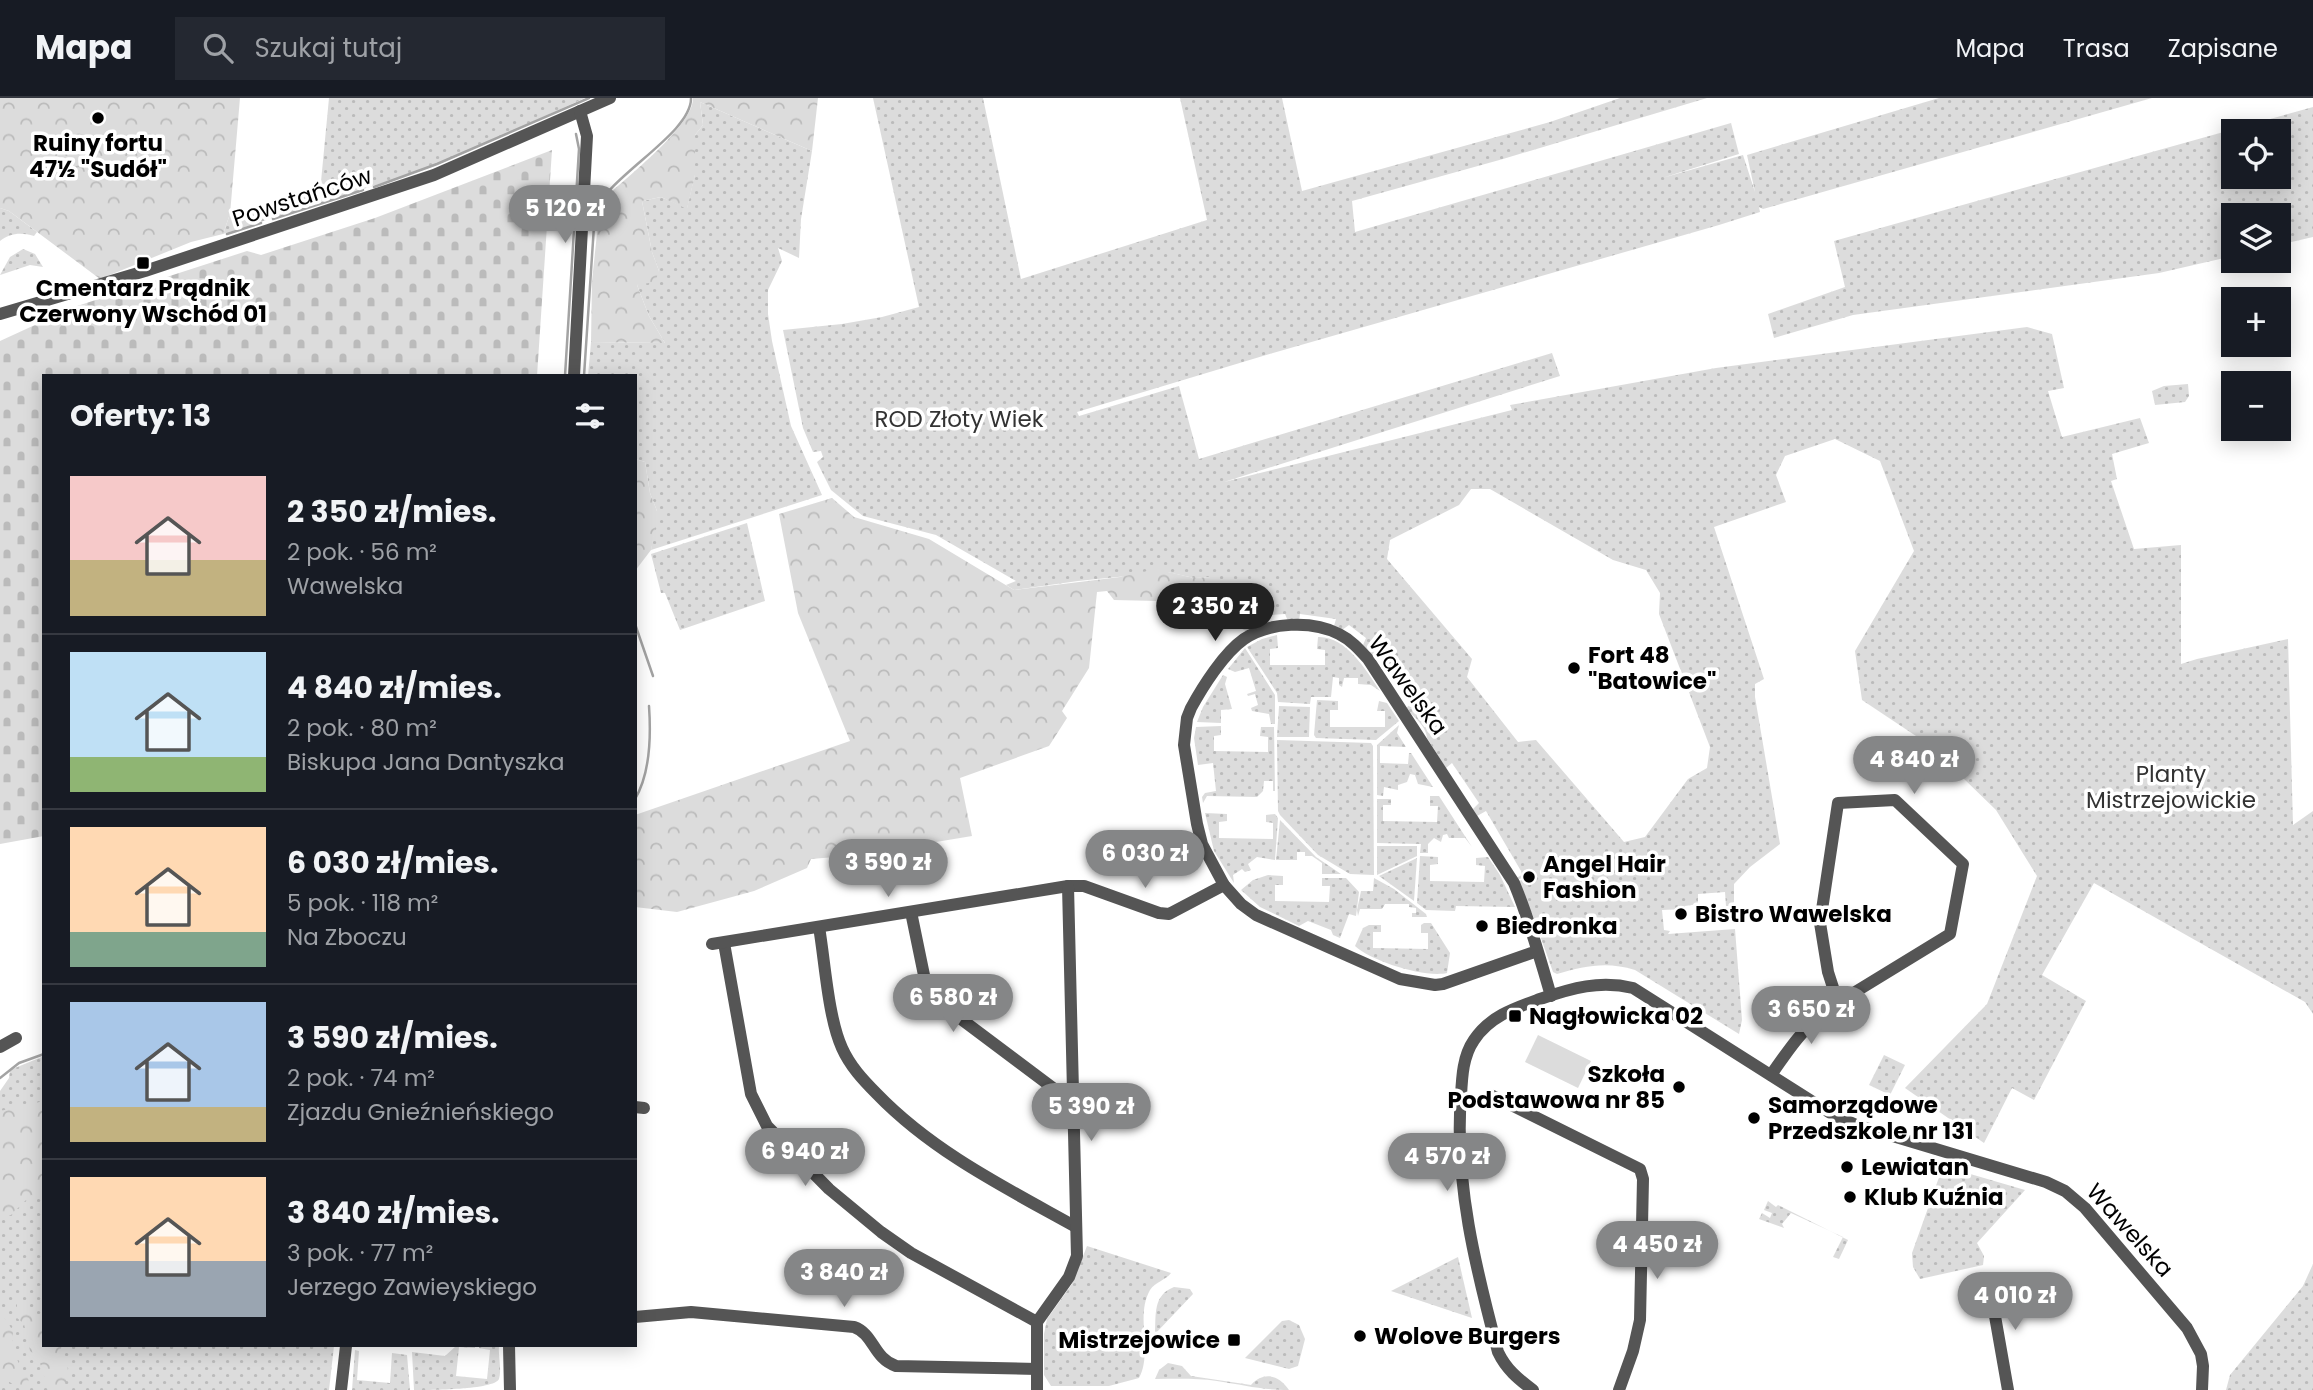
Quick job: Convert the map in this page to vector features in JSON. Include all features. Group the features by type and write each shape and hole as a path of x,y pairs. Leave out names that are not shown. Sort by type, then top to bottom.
{"street":[{"name":"Powstańców","path":"0,314 145,271 409,184 610,98"},
{"path":"574,374 587,135 580,111"},
{"name":"Wawelska","path":"1537,951 1443,984 1416,982 1400,978 1270,922 1241,904 1224,885 1202,844 1184,745 1186,719 1199,694 1233,648 1251,635 1279,627 1317,628 1338,634 1354,644 1368,659 1495,851 1519,894 1537,951 1550,996"},
{"path":"1771,1075 1801,1032 1838,1003 1950,934 1963,864 1895,800 1838,803 1820,923 1824,956 1838,1003"},
{"path":"1037,1322 911,1253 881,1232 829,1189 767,1126 751,1094 718,943 1068,886 1084,886 1169,915 1224,885"},
{"path":"1037,1390 1037,1322 1074,1267 1077,1256 1068,886"},
{"path":"911,912 923,973 932,993 941,1004 1073,1103"},
{"path":"819,927 835,1028 851,1065 864,1081 887,1105 943,1150 976,1172 1076,1227"},
{"name":"Wawelska","path":"1533,1390 1516,1378 1498,1352 1473,1241 1464,1191 1459,1139 1464,1062 1469,1048 1487,1025 1503,1013 1550,996 1600,984 1633,988 1832,1114 1856,1125 2046,1182 2065,1191 2092,1216 2187,1328 2201,1354 2202,1390"},
{"path":"0,1046 16,1038"},
{"path":"1489,1094 1640,1169 1643,1179 1640,1320 1633,1351 1619,1390"},
{"path":"1989,1282 2008,1390"},
{"path":"637,1317 691,1312 854,1327 863,1330 881,1359 896,1366 1037,1369"},
{"path":"341,1390 346,1347"},
{"path":"509,1347 510,1390"}],"green space":[{"path":"0,98 240,98 230,214 223,234 191,242 100,279 9,211 0,208"},
{"path":"329,98 585,98 432,167 223,234 230,214 320,192"},
{"path":"693,98 818,98 812,151 700,102 703,125 695,135 695,175 687,209 661,197 642,201 652,252 659,271 655,282 637,285 649,316 665,343 591,342 592,281 600,205 671,136 683,122"},
{"path":"873,98 983,98 1021,279 1207,220 1180,98 1282,98 1302,191 1550,122 1620,98 1707,98 1352,201 1355,232 1731,123 1739,154 1662,178 1743,155 1755,192 1747,155 1939,98 2152,98 1763,209 1759,207 1760,212 1719,225 1077,412 1079,416 1179,386 1199,459 1552,353 1560,376 1224,482 1512,410 1510,405 1716,368 2027,327 2052,334 2064,388 2048,391 2062,437 2140,418 2149,443 2112,454 2117,479 2111,481 2134,549 2181,545 2181,664 2288,639 2293,825 2313,811 2313,1014 2305,1002 2094,883 2042,975 2086,1001 2034,1100 2012,1088 1984,1143 1905,1088 1987,1004 2037,876 1996,810 1928,744 1862,700 1855,651 1914,551 1880,461 1835,439 1785,456 1776,475 1786,502 1714,527 1764,679 1755,684 1755,697 1780,844 1750,867 1734,884 1734,902 1731,906 1726,906 1725,892 1698,894 1698,904 1685,906 1684,909 1662,910 1664,930 1670,931 1668,934 1735,929 1742,1020 1739,1034 1635,970 1605,965 1557,974 1553,972 1518,882 1525,878 1529,885 1535,882 1531,874 1517,880 1516,878 1522,875 1521,871 1486,811 1477,816 1473,809 1479,803 1452,763 1446,768 1422,725 1406,708 1412,703 1381,655 1373,659 1363,645 1366,638 1349,625 1342,630 1334,626 1336,619 1300,614 1299,621 1288,621 1285,614 1270,615 1269,622 1262,624 1257,618 1246,623 1249,630 1246,631 1229,622 1213,601 1210,577 1194,578 1167,572 1014,590 1006,585 1016,581 936,535 863,516 831,490 817,462 823,457 821,451 813,452 803,428 783,330 842,324 919,307","holes":["1471,489 1490,489 1613,560 1646,570 1660,593 1659,614 1710,747 1707,768 1688,779 1645,837 1624,842 1536,740 1518,742 1467,677 1472,659 1387,559 1390,540 1459,505"]},
{"path":"700,102 812,151 801,219 799,258 778,248 782,261 768,290 768,314 791,426 822,495 651,550 657,511 650,493 645,462 637,460 637,374 588,374 591,342 665,343 649,316 637,285 659,271 652,252 642,201 661,197 687,208 695,174 695,135 703,125"},
{"path":"2313,107 2313,237 2291,242 2291,203 2221,203 2221,259 2159,273 1853,315 1774,338 1768,314 1845,287 1834,241 2221,133 2221,189 2291,189 2291,119 2270,119"},
{"path":"552,150 537,374 42,374 42,836 0,844 0,341 37,324 37,319 247,251 261,255 375,218"},
{"path":"0,208 9,211 37,232 34,236 12,235 0,241"},
{"path":"23,249 35,254 43,267 30,265 0,275 10,257"},
{"path":"2188,384 2189,396 2185,402 2155,405 2152,391 2164,386"},
{"path":"637,460 645,462 650,493 657,511 651,550 637,568"},
{"path":"832,498 854,517 929,539 1014,590 1120,577 1166,567 1168,572 1194,578 1211,577 1213,601 1206,598 1159,611 1157,601 1114,600 1107,591 1097,592 1089,668 1062,711 1067,718 1049,746 960,778 972,836 930,843 908,851 811,859 807,868 754,891 677,912 637,907 637,814 850,741 798,613 779,514"},
{"path":"747,523 765,601 680,630 665,593 661,593 651,554"},
{"path":"1277,635 1278,648 1270,649 1270,665 1325,665 1325,650 1317,649 1318,637 1328,638 1338,642 1354,656 1380,691 1371,685 1358,684 1358,678 1344,678 1342,687 1339,685 1339,678 1333,677 1331,697 1311,697 1310,704 1278,702 1277,693 1247,647"},
{"path":"1245,648 1275,695 1275,724 1271,724 1269,714 1252,711 1251,708 1258,705 1255,694 1247,694 1256,691 1249,668 1235,672 1228,669"},
{"path":"1223,675 1227,677 1225,684 1232,709 1221,710 1221,723 1197,722 1203,707"},
{"path":"1317,700 1338,701 1338,710 1330,710 1330,727 1385,727 1385,711 1377,711 1379,701 1387,703 1399,721 1376,740 1316,738"},
{"path":"1279,706 1310,707 1309,737 1277,737"},
{"path":"1399,725 1397,733 1406,747 1380,746 1380,763 1408,764 1411,753 1433,787 1418,784 1415,775 1410,774 1407,782 1398,785 1398,790 1384,787 1383,796 1377,795 1377,745"},
{"path":"1221,726 1221,735 1214,736 1214,751 1268,752 1268,737 1260,736 1261,727 1274,727 1275,791 1273,781 1264,781 1263,791 1257,797 1207,796 1203,803 1202,797 1205,793 1216,791 1213,763 1198,765 1194,738 1196,727"},
{"path":"1277,740 1371,743 1374,875 1350,874 1318,855 1280,815"},
{"path":"1430,796 1439,796 1472,847 1465,838 1449,838 1447,834 1443,835 1441,842 1434,838 1428,844 1428,853 1420,853 1421,844 1377,843 1377,799 1391,799 1391,805 1383,805 1383,821 1437,822 1438,806 1430,806"},
{"path":"1205,813 1227,814 1227,821 1219,822 1219,838 1273,839 1273,823 1266,822 1266,815 1275,814 1278,818 1275,860 1257,857 1248,864 1251,870 1245,872 1242,869 1233,875 1234,883 1214,851"},
{"path":"1280,820 1316,857 1341,874 1322,874 1322,863 1312,856 1305,856 1305,852 1297,852 1297,860 1276,860"},
{"path":"1377,846 1417,846 1417,856 1377,875"},
{"path":"1420,856 1438,857 1438,864 1430,865 1430,881 1484,882 1485,866 1476,865 1476,858 1488,857 1515,907 1456,906 1455,911 1426,910 1417,903"},
{"path":"1417,858 1414,901 1379,876"},
{"path":"1268,875 1283,876 1283,885 1275,885 1275,901 1329,902 1330,886 1322,886 1322,878 1346,878 1359,892 1356,916 1349,914 1340,938 1333,935 1331,930 1308,921 1299,926 1260,907 1241,890 1253,880"},
{"path":"1374,878 1394,889 1427,917 1412,917 1416,908 1409,907 1409,904 1385,904 1382,909 1360,909 1358,916 1361,891 1373,891"},
{"path":"1431,923 1450,953 1447,973 1425,973 1398,967 1355,946 1363,928 1381,925 1381,932 1373,932 1373,948 1428,949 1428,933 1421,933 1421,925"},
{"path":"1538,1035 1591,1061 1578,1088 1525,1062"},
{"path":"1884,1055 1905,1065 1890,1095 1869,1085"},
{"path":"42,1057 42,1347 334,1347 329,1390 0,1390 0,1091 9,1078 10,1070"},
{"path":"42,1101 42,1204 41,1198 31,1195 11,1215 0,1218 0,1111"},
{"path":"1943,1166 2025,1190 1977,1243 1984,1256 1983,1265 1920,1279 1913,1267 1912,1253"},
{"path":"1768,1201 1830,1231 1791,1213 1782,1224 1784,1228 1759,1219 1762,1213 1770,1218 1772,1213 1764,1210"},
{"path":"1843,1237 1848,1240 1839,1259 1833,1257"},
{"path":"1087,1246 1171,1273 1152,1287 1146,1300 1145,1357 1139,1378 1109,1386 1051,1386 1044,1375 1044,1334 1047,1319 1072,1284"},
{"path":"1458,1257 1472,1318 1391,1291"},
{"path":"2313,1264 2313,1390 2226,1390 2230,1375 2303,1286"},
{"path":"1174,1287 1190,1289 1193,1294 1155,1334 1159,1300 1167,1290"},
{"path":"0,1299 4,1317 13,1331 12,1343 17,1351 17,1359 29,1382 25,1388 19,1388 0,1376"},
{"path":"17,1302 39,1318 42,1324 42,1347 60,1347 68,1369 62,1390 53,1390 46,1386 39,1362 30,1351 24,1324 17,1318"},
{"path":"1289,1320 1299,1325 1305,1339 1298,1366 1289,1369 1245,1358 1282,1321"},
{"path":"455,1347 459,1347 456,1376 487,1379 490,1350 479,1347 499,1347 499,1379 495,1383 474,1387 414,1390 412,1352 445,1356"},
{"path":"355,1350 359,1351 357,1380 390,1383 392,1353 407,1355 410,1390 352,1390"},
{"path":"1168,1363 1182,1366 1191,1376 1251,1385 1266,1376 1276,1378 1289,1390 1209,1380 1155,1379 1159,1370"}],"waterway":[{"path":"374,187 437,164 589,98"},
{"path":"584,374 595,211 616,183 679,125 688,111 691,98"},
{"path":"565,374 579,149 576,134"},
{"path":"273,219 363,190"},
{"path":"227,234 261,223"},
{"path":"637,630 653,676"},
{"path":"637,795 647,766 649,706"},
{"path":"0,1078 19,1063 42,1055"}],"place":[{"name":"Ruiny fortu 47½ \"Sudół\"","path":"98,118"},
{"name":"Cmentarz Prądnik Czerwony Wschód 01","path":"143,263"},
{"name":"Fort 48 \"Batowice\"","path":"1574,668"},
{"name":"Angel Hair Fashion","path":"1529,877"},
{"name":"Bistro Wawelska","path":"1681,914"},
{"name":"Biedronka","path":"1482,926"},
{"name":"Nagłowicka 02","path":"1515,1016"},
{"name":"Szkoła Podstawowa nr 85","path":"1679,1087"},
{"name":"Samorządowe Przedszkole nr 131","path":"1754,1118"},
{"name":"Lewiatan","path":"1847,1167"},
{"name":"Klub Kuźnia","path":"1850,1197"},
{"name":"Wolove Burgers","path":"1360,1336"},
{"name":"Mistrzejowice","path":"1234,1340"}],"park label":[{"name":"ROD Złoty Wiek","path":"959,419"},
{"name":"Planty Mistrzejowickie","path":"2171,787"}]}
